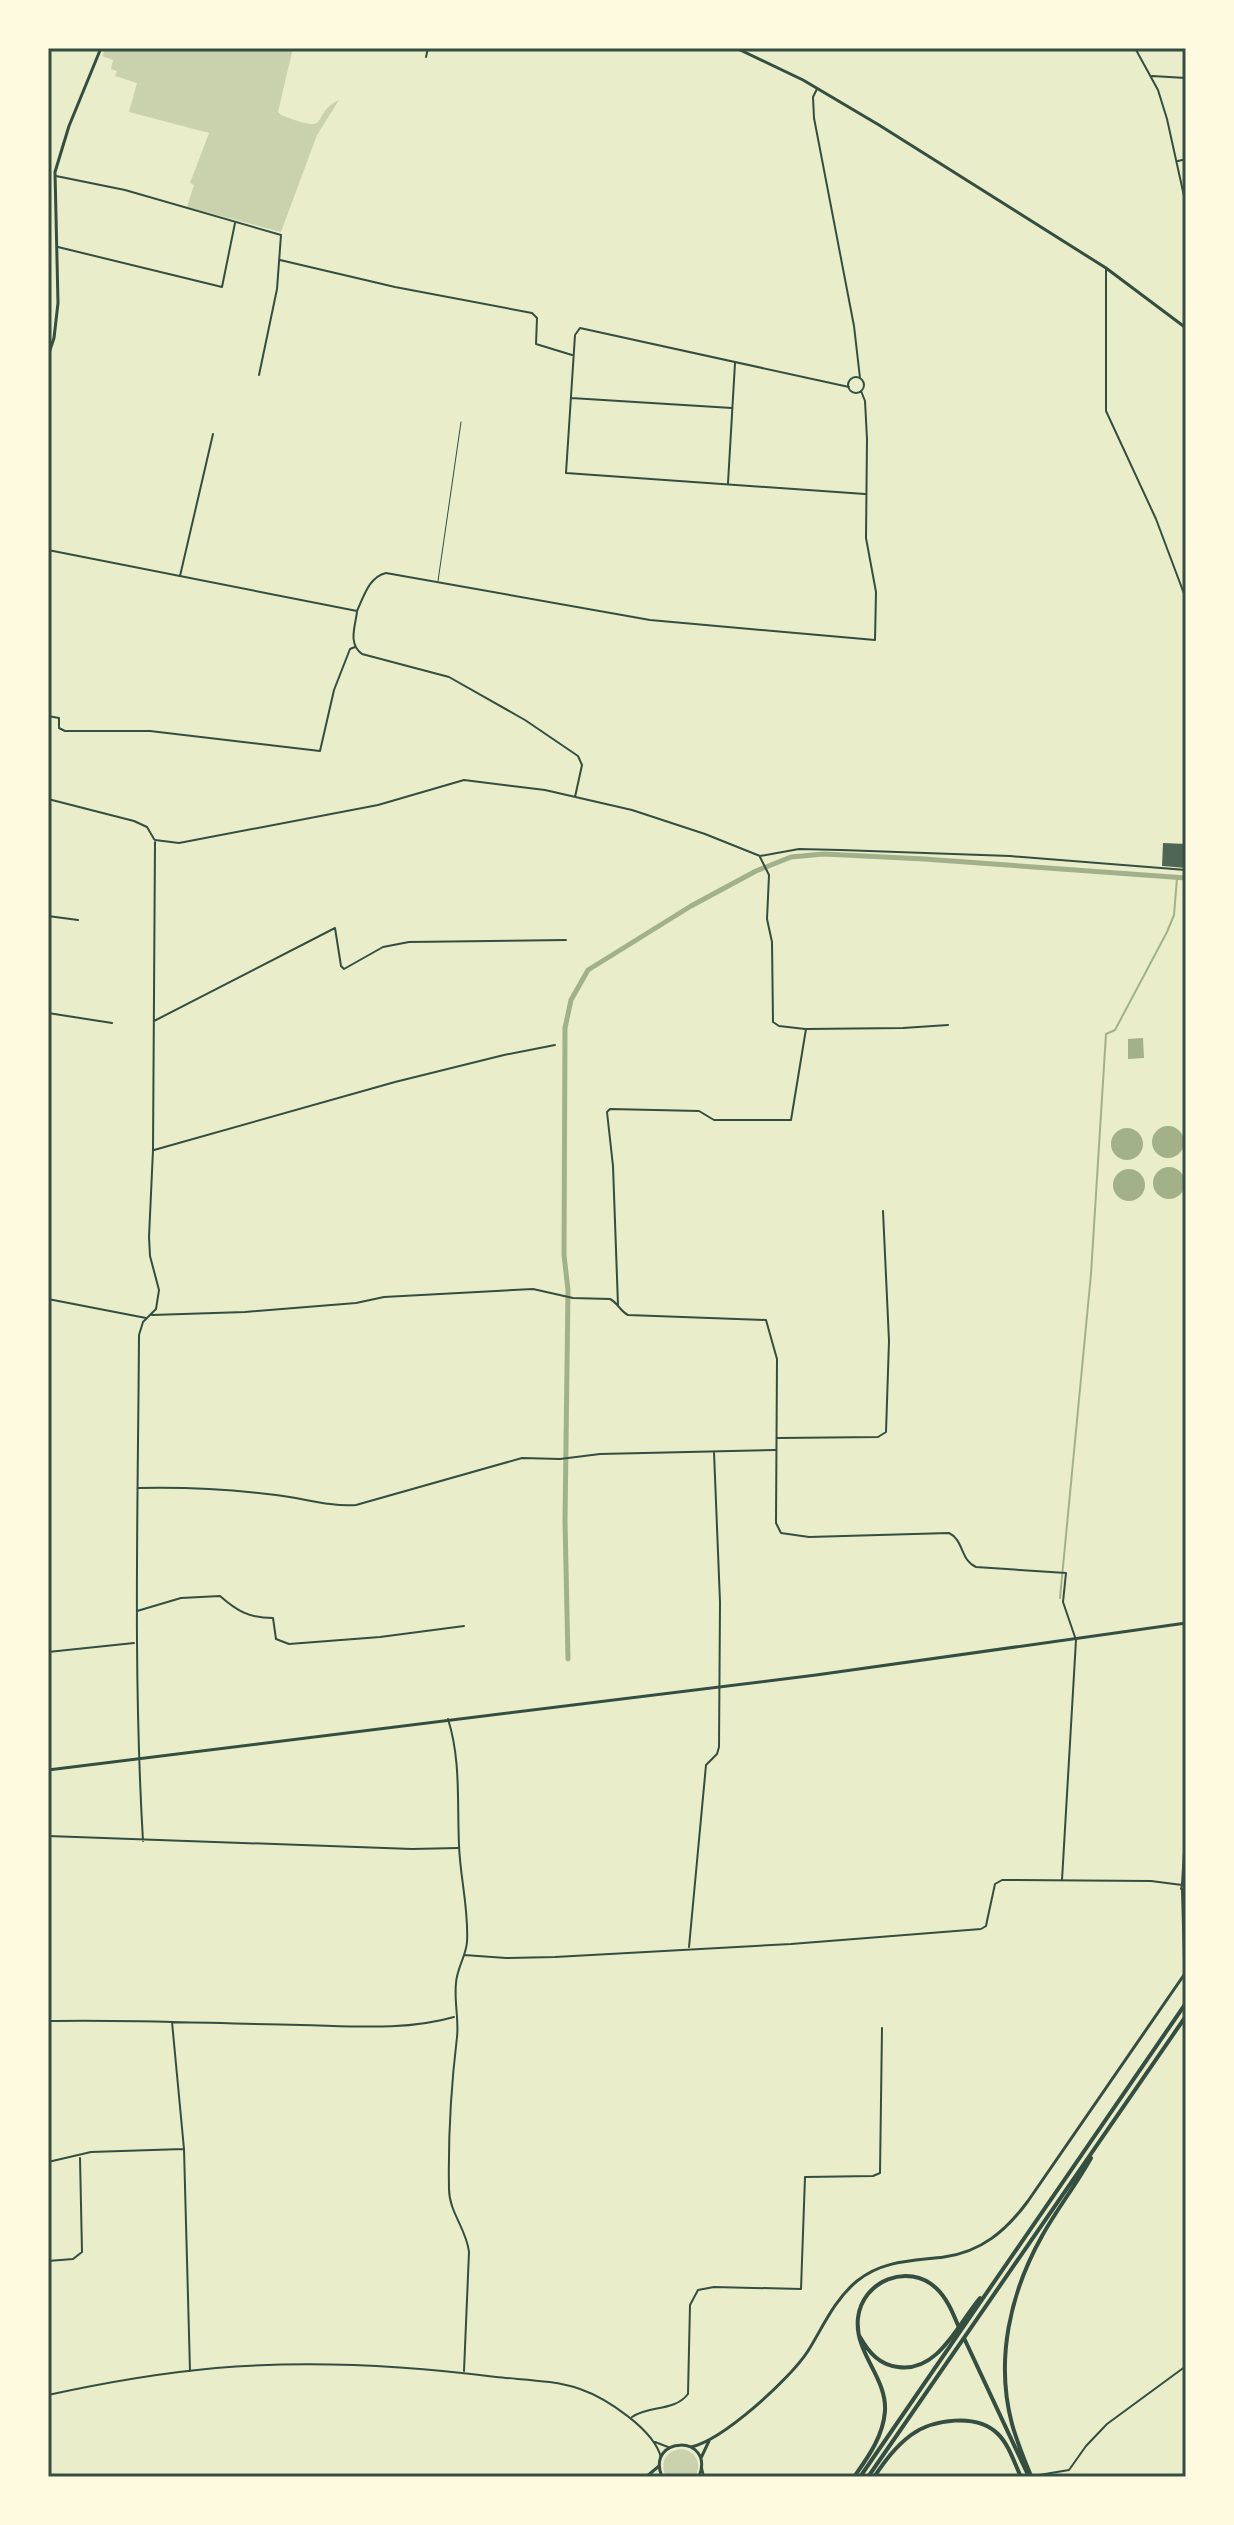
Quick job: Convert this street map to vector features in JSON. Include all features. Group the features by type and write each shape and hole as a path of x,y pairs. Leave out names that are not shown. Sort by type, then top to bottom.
{"highway":[{"path":"857,2477 1186,2003"},
{"path":"871,2477 1186,2016"},
{"path":"1026,2477 1006,2392 1005,2353 1009,2322 1022,2279 1041,2238 1102,2138"},
{"path":"857,2477 875,2446 885,2410 880,2382 861,2345 857,2327 860,2306 876,2285 894,2277 921,2278 937,2288 948,2304 1026,2477"},
{"path":"859,2335 874,2356 888,2365 904,2368 920,2365 943,2347 994,2283"},
{"path":"871,2477 899,2444 916,2431 968,2421 988,2426 1004,2442 1026,2477"}],"street":[{"path":"48,356 54,338 58,303 55,174 69,126 101,48"},
{"path":"426,57 428,48"},
{"path":"736,48 817,88 1106,268 1186,328"},
{"path":"1135,48 1167,119 1186,205"},
{"path":"1150,76 1186,78"},
{"path":"817,88 812,105 854,326 860,378 864,385 861,391 854,393 849,387 582,327 575,333 566,473 866,494"},
{"path":"1177,161 1186,159"},
{"path":"48,169 55,174 125,190 281,235 277,289 259,375"},
{"path":"48,188 55,190"},
{"path":"57,247 222,287 235,222"},
{"path":"279,260 395,287 532,313 537,318 536,344 574,355"},
{"path":"1106,268 1106,411 1156,519 1186,599"},
{"path":"728,483 735,362"},
{"path":"849,387 851,380 860,378"},
{"path":"575,797 582,765 578,756 525,720 449,677 362,654 355,647 357,611 371,582 380,574 401,574 650,620 875,640 876,592 866,538 865,401 861,391"},
{"path":"570,398 732,408"},
{"path":"180,577 213,434"},
{"path":"48,550 357,611"},
{"path":"48,716 59,718 59,728 65,731 150,731 320,751 334,690 350,649 355,647"},
{"path":"155,840 179,843 378,805 464,780 545,790 632,810 760,856 799,849 881,851 1010,856 1186,870"},
{"path":"48,799 134,821 147,827 155,840 153,1150 149,1237 150,1256 159,1290 152,1315"},
{"path":"760,856 769,875 767,919 772,942 775,1025 806,1029 948,1025"},
{"path":"48,916 78,920"},
{"path":"153,1021 335,928 344,969 383,947 409,942 566,940"},
{"path":"48,1013 112,1023"},
{"path":"618,1306 613,1166 607,1112 610,1109 699,1111 714,1120 791,1120 806,1029"},
{"path":"153,1150 395,1082 555,1045"},
{"path":"776,1438 878,1437 886,1432 889,1341 883,1211"},
{"path":"143,1841 135,1643 139,1335 143,1322 152,1315 245,1312 356,1303 384,1297 533,1289 573,1298 610,1299 621,1312 628,1315 766,1320 777,1359 776,1523 781,1533 809,1537 949,1533 957,1539 971,1565 1066,1573 1063,1602 1076,1640 1062,1880"},
{"path":"48,1299 147,1318"},
{"path":"137,1488 175,1487 257,1493 339,1506 356,1505 522,1458 776,1450"},
{"path":"689,1949 706,1765 717,1754 719,1747 721,1685 714,1451"},
{"path":"136,1612 181,1598 220,1596 238,1612 255,1618 273,1618 276,1639 289,1644 464,1626"},
{"path":"48,1770 1076,1640 1186,1623"},
{"path":"48,1652 135,1643"},
{"path":"448,1719 457,1753 459,1848 467,1933 456,1978 457,2034 452,2062 449,2190 469,2252 464,2371"},
{"path":"48,1818 49,1836 459,1848"},
{"path":"1184,1962 1182,1887 1186,1818"},
{"path":"464,1955 517,1958 791,1944 981,1929 986,1926 996,1882 1151,1881 1186,1890"},
{"path":"691,2447 709,2441 786,2379 809,2350 833,2307 859,2280 889,2264 970,2251 992,2240 1010,2224 1186,1972"},
{"path":"48,2021 367,2026 414,2024 456,2017"},
{"path":"172,2021 184,2149 190,2372"},
{"path":"630,2419 640,2412 677,2404 688,2394 690,2305 698,2290 714,2287 801,2289 805,2177 873,2176 880,2173 882,2028"},
{"path":"48,2162 110,2151 184,2149"},
{"path":"48,2261 73,2259 82,2252 80,2156"},
{"path":"48,2395 190,2372 256,2365 329,2363 464,2371 575,2387 605,2400 654,2441 671,2447"},
{"path":"1004,2477 1069,2470 1107,2424 1186,2366"},
{"path":"654,2441 661,2458"},
{"path":"703,2477 701,2458 709,2441"},
{"path":"662,2477 659,2466 661,2458 671,2447 681,2444 691,2447 701,2458"},
{"path":"646,2477 659,2466"}],"lane":[{"path":"438,581 461,422"}],"shaded area":[{"path":"106,48 293,48 278,112 315,124 339,100 317,135 281,232 187,207 194,185 190,183 209,133 129,112 137,83 115,76 117,71 111,69 113,60 102,56"},
{"path":"1143,1038 1144,1058 1128,1059 1128,1039"},
{"path":"1168,1126 1180,1130 1184,1142 1180,1154 1168,1158 1156,1154 1152,1142 1156,1130"},
{"path":"1127,1128 1139,1132 1143,1144 1139,1156 1127,1160 1115,1156 1111,1144 1115,1132"},
{"path":"1169,1167 1181,1171 1185,1183 1181,1195 1169,1199 1157,1195 1153,1183 1157,1171"},
{"path":"1129,1169 1141,1173 1145,1185 1141,1197 1129,1201 1117,1197 1113,1185 1117,1173"},
{"path":"682,2449 697,2459 695,2477 666,2477 663,2467 665,2458"}],"building":[{"path":"1163,843 1186,844 1186,868 1162,866"}],"waterway":[{"path":"568,1659 565,1028 571,1000 588,970 691,906 756,871 791,857 824,854 924,859 1186,878"},
{"path":"1060,1598 1091,1274 1106,1034 1115,1030 1167,932 1174,915 1177,878"}]}
